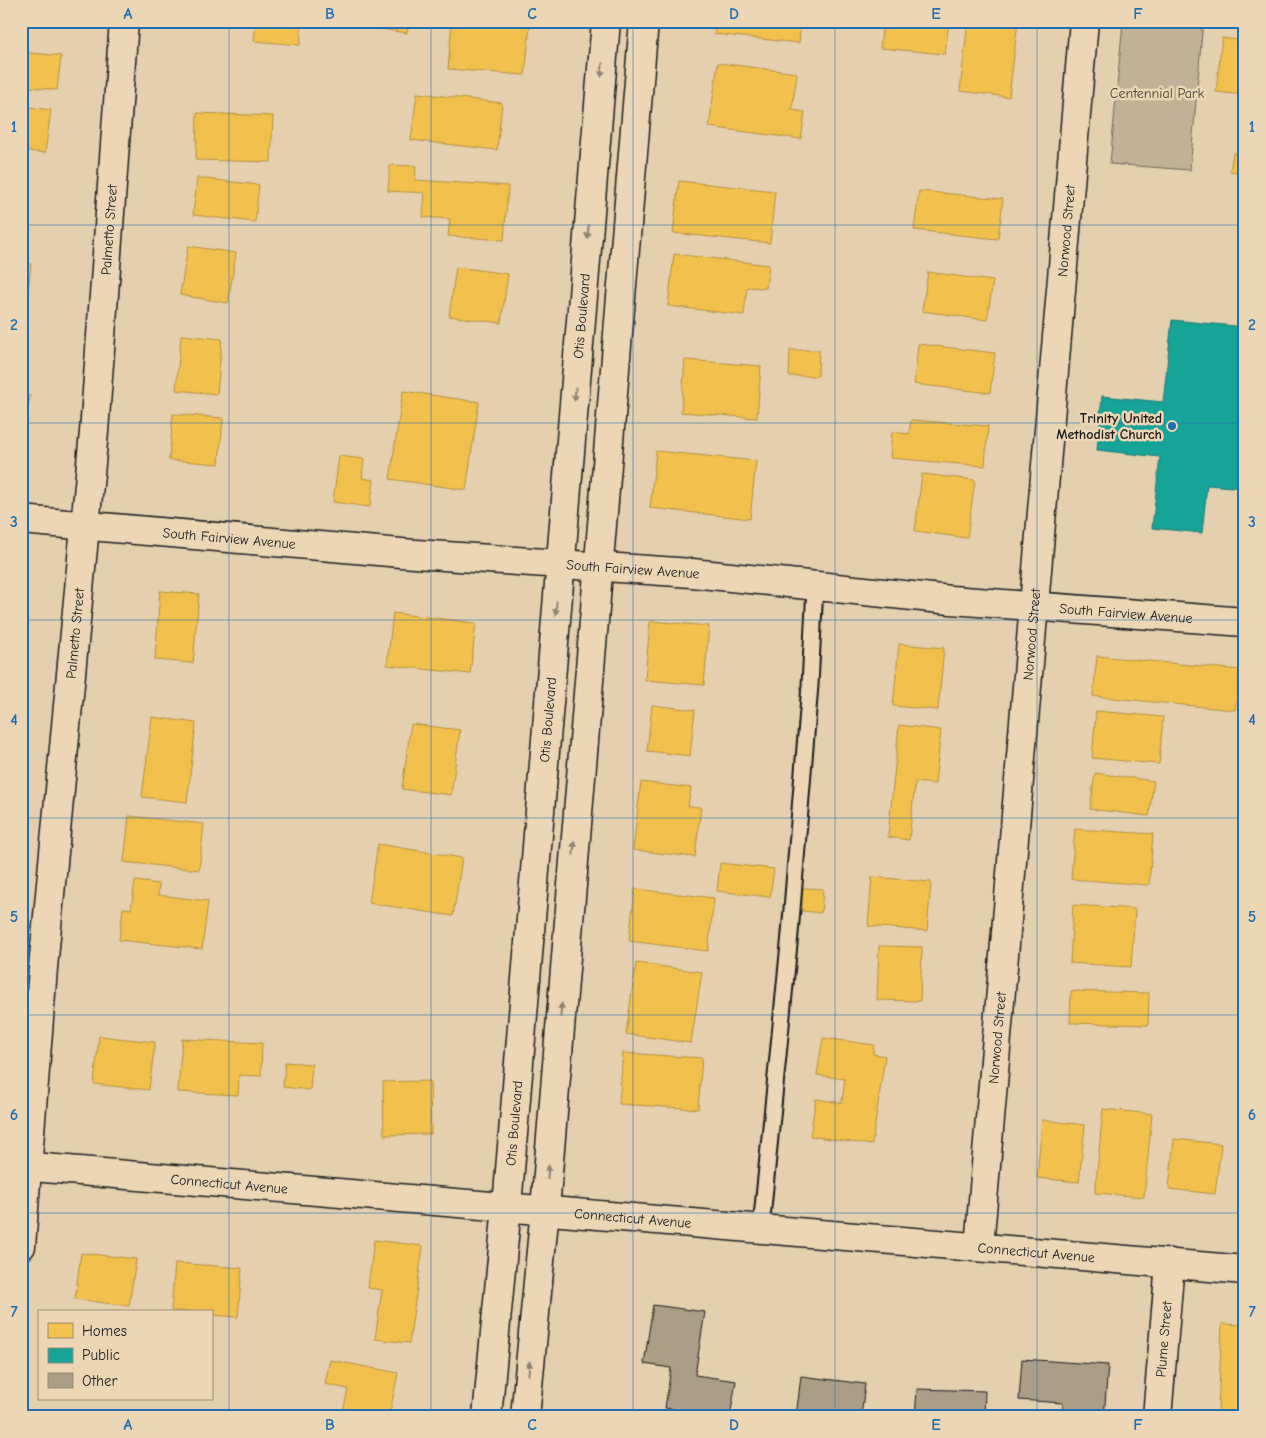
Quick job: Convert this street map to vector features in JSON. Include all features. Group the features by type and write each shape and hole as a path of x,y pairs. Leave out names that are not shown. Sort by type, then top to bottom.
{"street":[{"name":"Palmetto Street","path":"21,1246 24,1167 85,526 111,228 124,21"},
{"name":"Otis Boulevard","path":"487,1417 507,1206 606,21"},
{"path":"525,1417 545,1209 644,21"},
{"name":"Norwood Street","path":"979,1247 1084,21"},
{"name":"South Fairview Avenue","path":"21,520 401,553 692,573 950,600 1245,622"},
{"name":"Connecticut Avenue","path":"24,1167 545,1209 1245,1270"},
{"name":"Plume Street","path":"1157,1417 1170,1263"}],"lane":[{"path":"761,1228 790,934 810,686 815,586"}],"green space":[{"name":"Centennial Park","path":"1123,21 1203,21 1190,170 1110,164"}],"building: Homes":[{"path":"256,21 302,21 300,45 254,41"},
{"path":"375,21 409,21 407,33 374,28"},
{"path":"452,21 530,25 525,75 448,69"},
{"path":"716,21 801,21 799,43 714,34"},
{"path":"883,21 949,21 945,54 880,48"},
{"path":"968,21 1018,21 1009,97 960,91"},
{"path":"1222,38 1245,41 1245,95 1216,92"},
{"path":"21,52 61,56 57,90 21,86"},
{"path":"718,63 797,73 792,110 805,112 801,139 709,127"},
{"path":"417,93 502,103 497,150 411,140"},
{"path":"21,106 51,110 45,153 21,150"},
{"path":"197,113 273,116 271,162 196,160"},
{"path":"1233,153 1245,154 1245,173 1230,171"},
{"path":"390,165 416,166 415,180 508,186 504,240 448,236 450,219 423,217 425,193 388,191"},
{"path":"197,178 259,185 255,222 193,215"},
{"path":"679,181 775,191 770,243 673,233"},
{"path":"919,191 1003,199 998,239 914,230"},
{"path":"188,246 236,253 228,303 180,295"},
{"path":"674,254 769,265 766,288 747,287 744,315 668,306"},
{"path":"21,263 31,264 26,309 21,308"},
{"path":"456,267 508,274 501,323 449,316"},
{"path":"928,272 993,281 987,320 922,311"},
{"path":"181,335 222,339 217,394 176,390"},
{"path":"918,344 995,353 990,393 914,384"},
{"path":"790,350 819,350 818,376 789,376"},
{"path":"685,360 761,366 757,418 681,412"},
{"path":"403,391 479,402 466,490 390,479"},
{"path":"21,394 30,396 21,449"},
{"path":"173,414 223,418 219,464 169,460"},
{"path":"911,420 988,426 985,466 890,458 892,432 909,434"},
{"path":"656,451 756,461 750,519 650,508"},
{"path":"339,456 364,459 362,478 374,480 370,507 333,502"},
{"path":"922,474 975,480 967,538 915,531"},
{"path":"160,591 199,594 193,663 155,660"},
{"path":"393,613 476,623 470,674 387,665"},
{"path":"650,621 709,626 704,685 645,680"},
{"path":"899,644 944,648 938,710 893,706"},
{"path":"1097,656 1240,670 1235,710 1093,696"},
{"path":"652,705 695,710 690,756 647,751"},
{"path":"1096,711 1163,717 1159,764 1092,758"},
{"path":"152,717 196,723 187,802 142,797"},
{"path":"411,724 460,730 451,795 402,789"},
{"path":"899,725 941,730 935,784 915,782 909,840 888,837"},
{"path":"1095,773 1154,781 1149,816 1090,809"},
{"path":"641,782 691,788 688,806 701,807 695,857 633,850"},
{"path":"129,816 204,824 199,870 124,862"},
{"path":"1075,829 1153,834 1149,885 1071,879"},
{"path":"378,844 462,858 453,916 369,903"},
{"path":"720,863 774,869 770,897 717,891"},
{"path":"872,877 931,882 927,931 868,926"},
{"path":"135,881 159,884 158,895 208,901 202,949 119,940 123,908 131,909"},
{"path":"803,888 823,889 821,913 802,911"},
{"path":"635,889 714,898 708,951 629,941"},
{"path":"1073,905 1135,909 1131,967 1070,963"},
{"path":"879,946 922,947 920,1001 877,1000"},
{"path":"636,963 702,972 691,1043 626,1034"},
{"path":"1071,991 1149,993 1148,1025 1070,1023"},
{"path":"99,1036 155,1042 149,1090 94,1084"},
{"path":"823,1038 874,1045 873,1054 885,1056 872,1145 810,1136 816,1099 842,1103 845,1079 817,1075"},
{"path":"182,1039 262,1043 261,1076 239,1075 238,1095 178,1092"},
{"path":"623,1053 702,1058 698,1109 619,1104"},
{"path":"285,1062 312,1064 310,1090 283,1087"},
{"path":"430,1081 431,1134 384,1135 383,1082"},
{"path":"1103,1109 1152,1114 1144,1197 1095,1193"},
{"path":"1042,1120 1085,1125 1079,1182 1037,1178"},
{"path":"1174,1139 1221,1144 1215,1194 1169,1189"},
{"path":"374,1240 423,1246 409,1343 375,1339 382,1290 368,1288"},
{"path":"81,1253 136,1259 129,1306 75,1299"},
{"path":"175,1263 242,1268 238,1317 212,1315 212,1310 171,1310"},
{"path":"1222,1324 1245,1325 1245,1412 1218,1412"},
{"path":"330,1360 398,1373 389,1417 342,1417 348,1389 325,1384"}],"building: Public":[{"name":"Trinity United Methodist Church","path":"1172,320 1245,327 1238,392 1245,393 1245,488 1207,485 1202,533 1152,528 1160,457 1097,450 1102,396 1163,402"}],"building: Other":[{"path":"653,1305 705,1312 695,1375 736,1381 730,1417 665,1408 671,1368 644,1364"},
{"path":"1022,1359 1108,1365 1104,1417 1062,1417 1063,1403 1019,1400"},
{"path":"801,1376 865,1384 861,1417 796,1417"},
{"path":"917,1389 985,1391 984,1417 915,1417"}],"place":[{"name":"Trinity United Methodist Church","path":"1172,426"}]}
